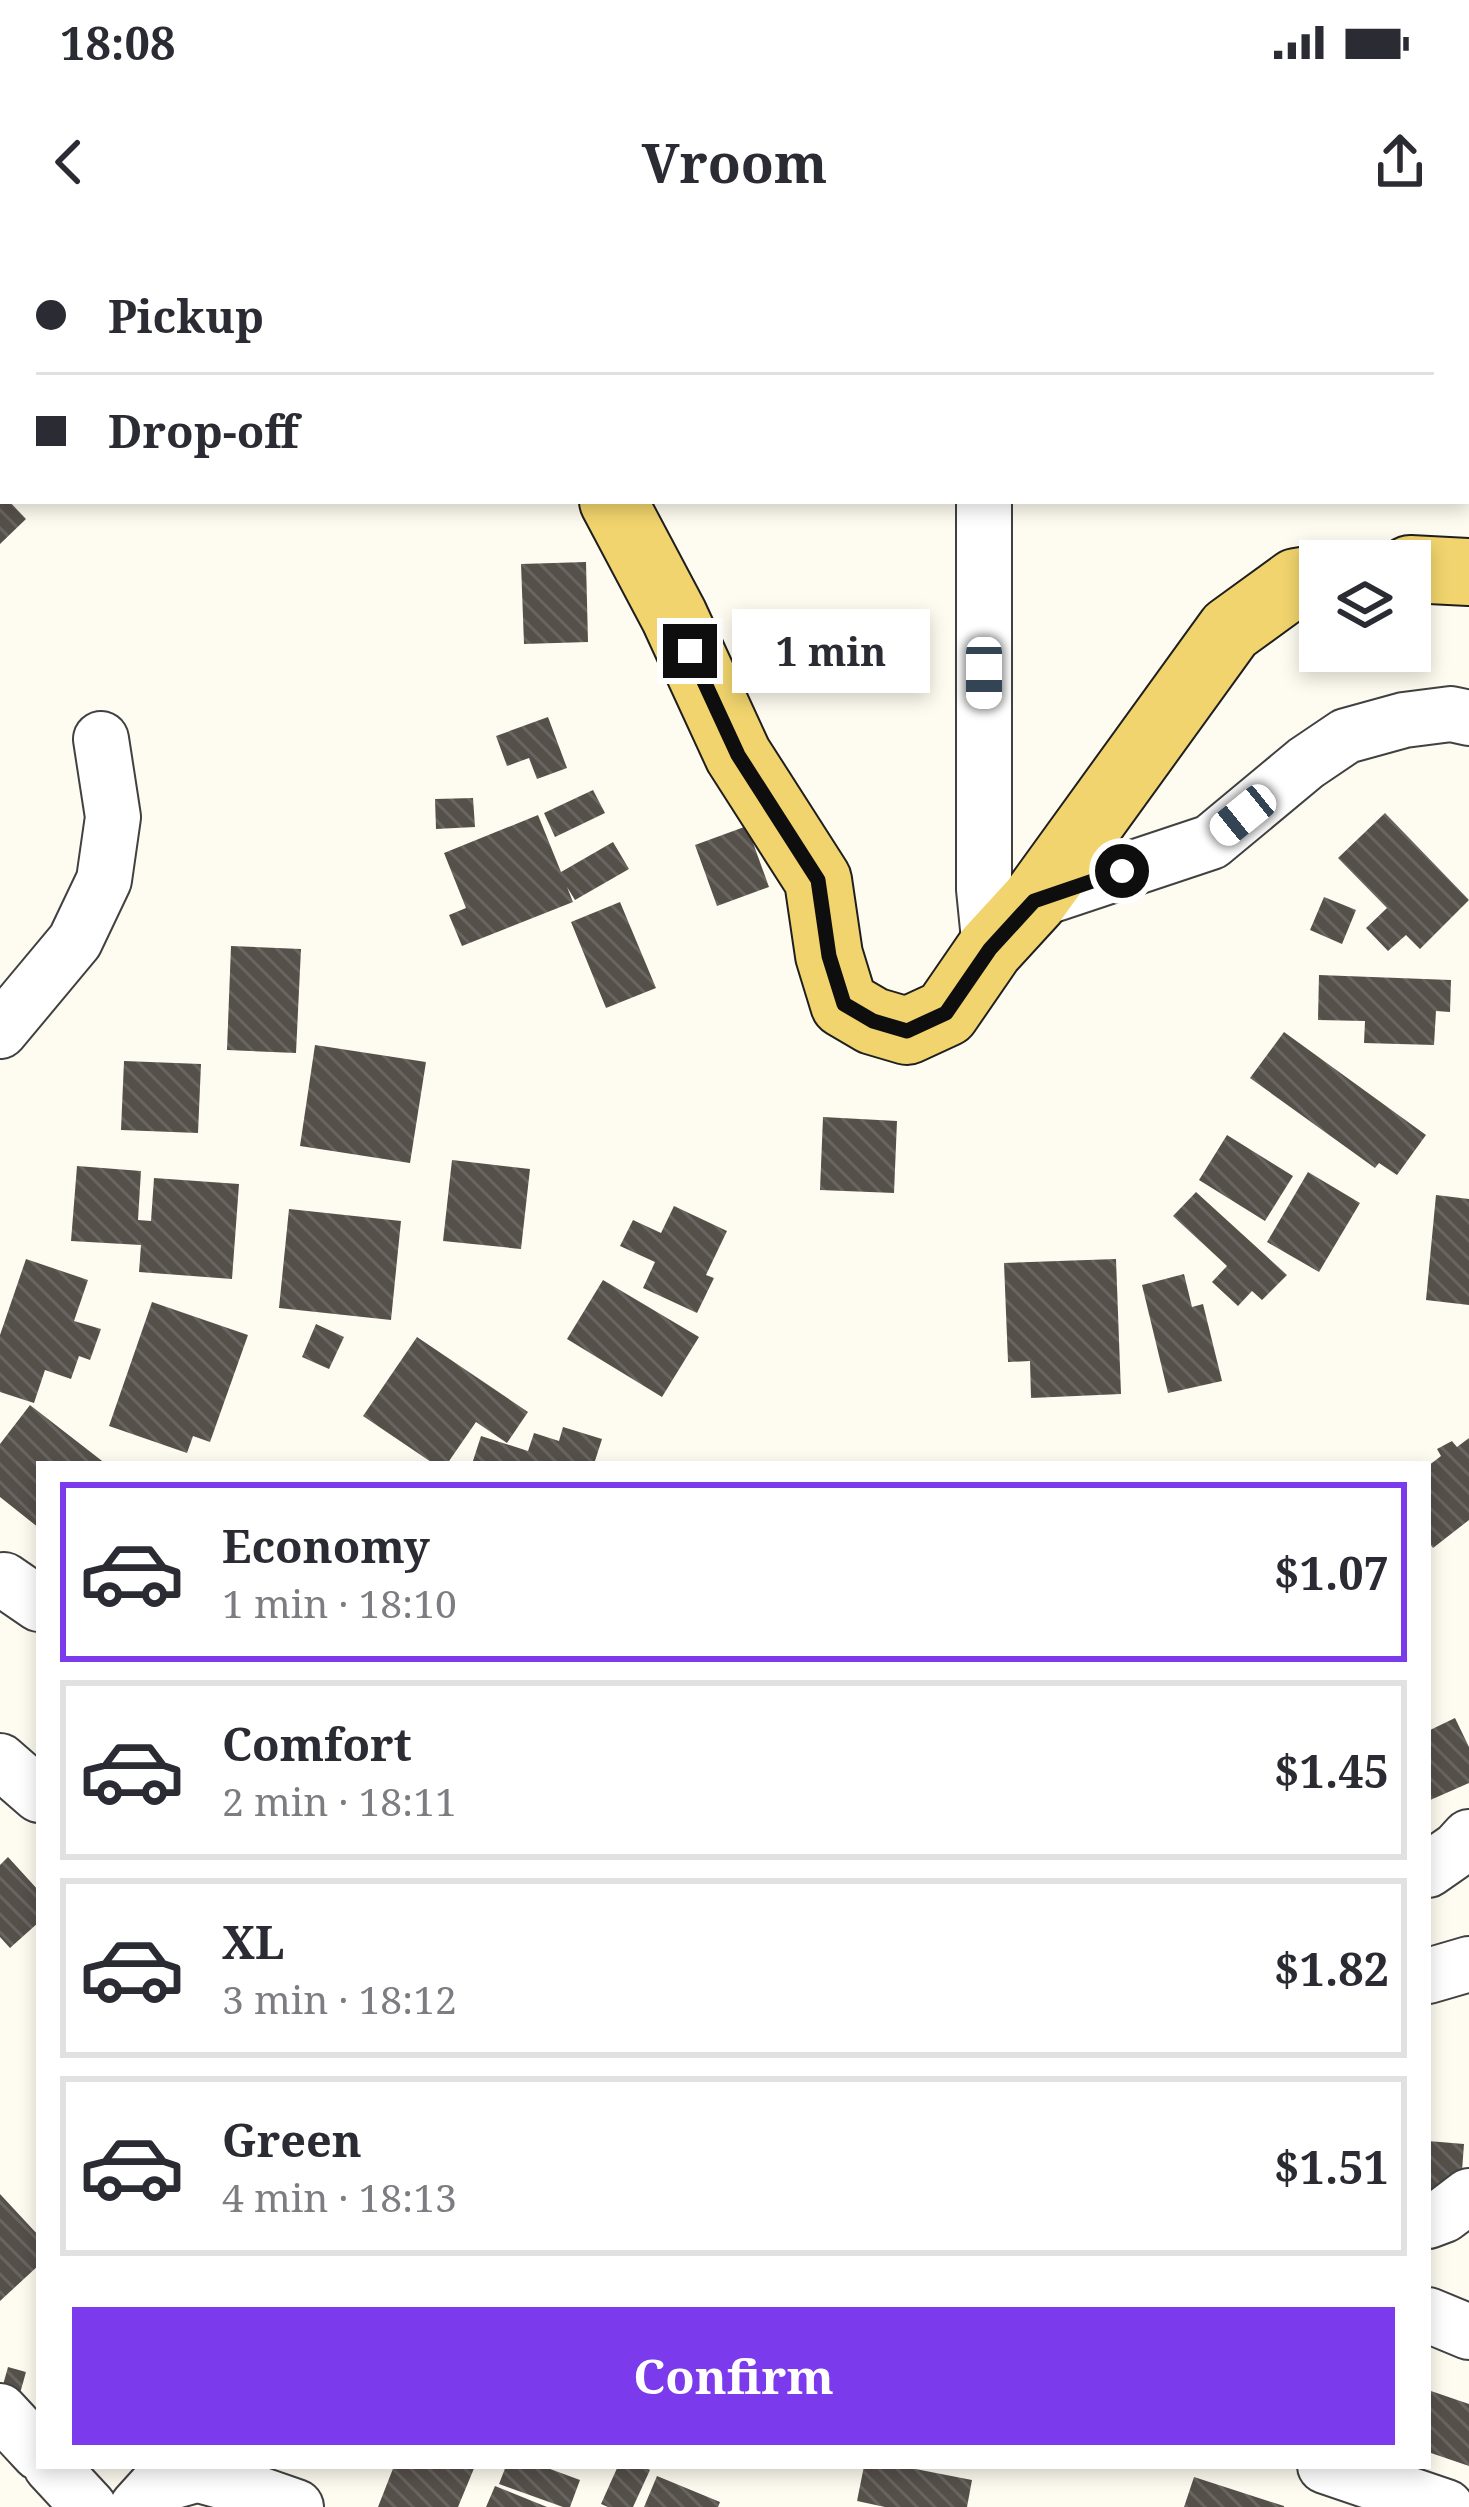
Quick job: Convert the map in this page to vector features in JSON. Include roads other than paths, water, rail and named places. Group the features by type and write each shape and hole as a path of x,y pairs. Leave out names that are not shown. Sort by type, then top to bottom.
{"main road":[{"path":"615,504 674,616 738,755 818,880 829,956 844,1004 873,1021 907,1031 946,1013 990,949 1034,901 1230,630 1299,582"},
{"path":"1431,570 1469,572"}],"street":[{"path":"984,504 984,889 990,949"},
{"path":"1034,901 1211,842 1346,736 1450,714 1469,718"},
{"path":"0,1031 75,941 104,880 113,817 101,739"},
{"path":"0,1761 36,1792"},
{"path":"1431,1868 1469,1837"},
{"path":"1431,1975 1469,1964"},
{"path":"1431,2220 1469,2196"},
{"path":"1431,2316 1469,2332"},
{"path":"36,2425 0,2411 36,2450"},
{"path":"54,2469 89,2507"},
{"path":"1334,2469 1446,2507"},
{"path":"137,2507 156,2486 181,2470 296,2507"}]}
